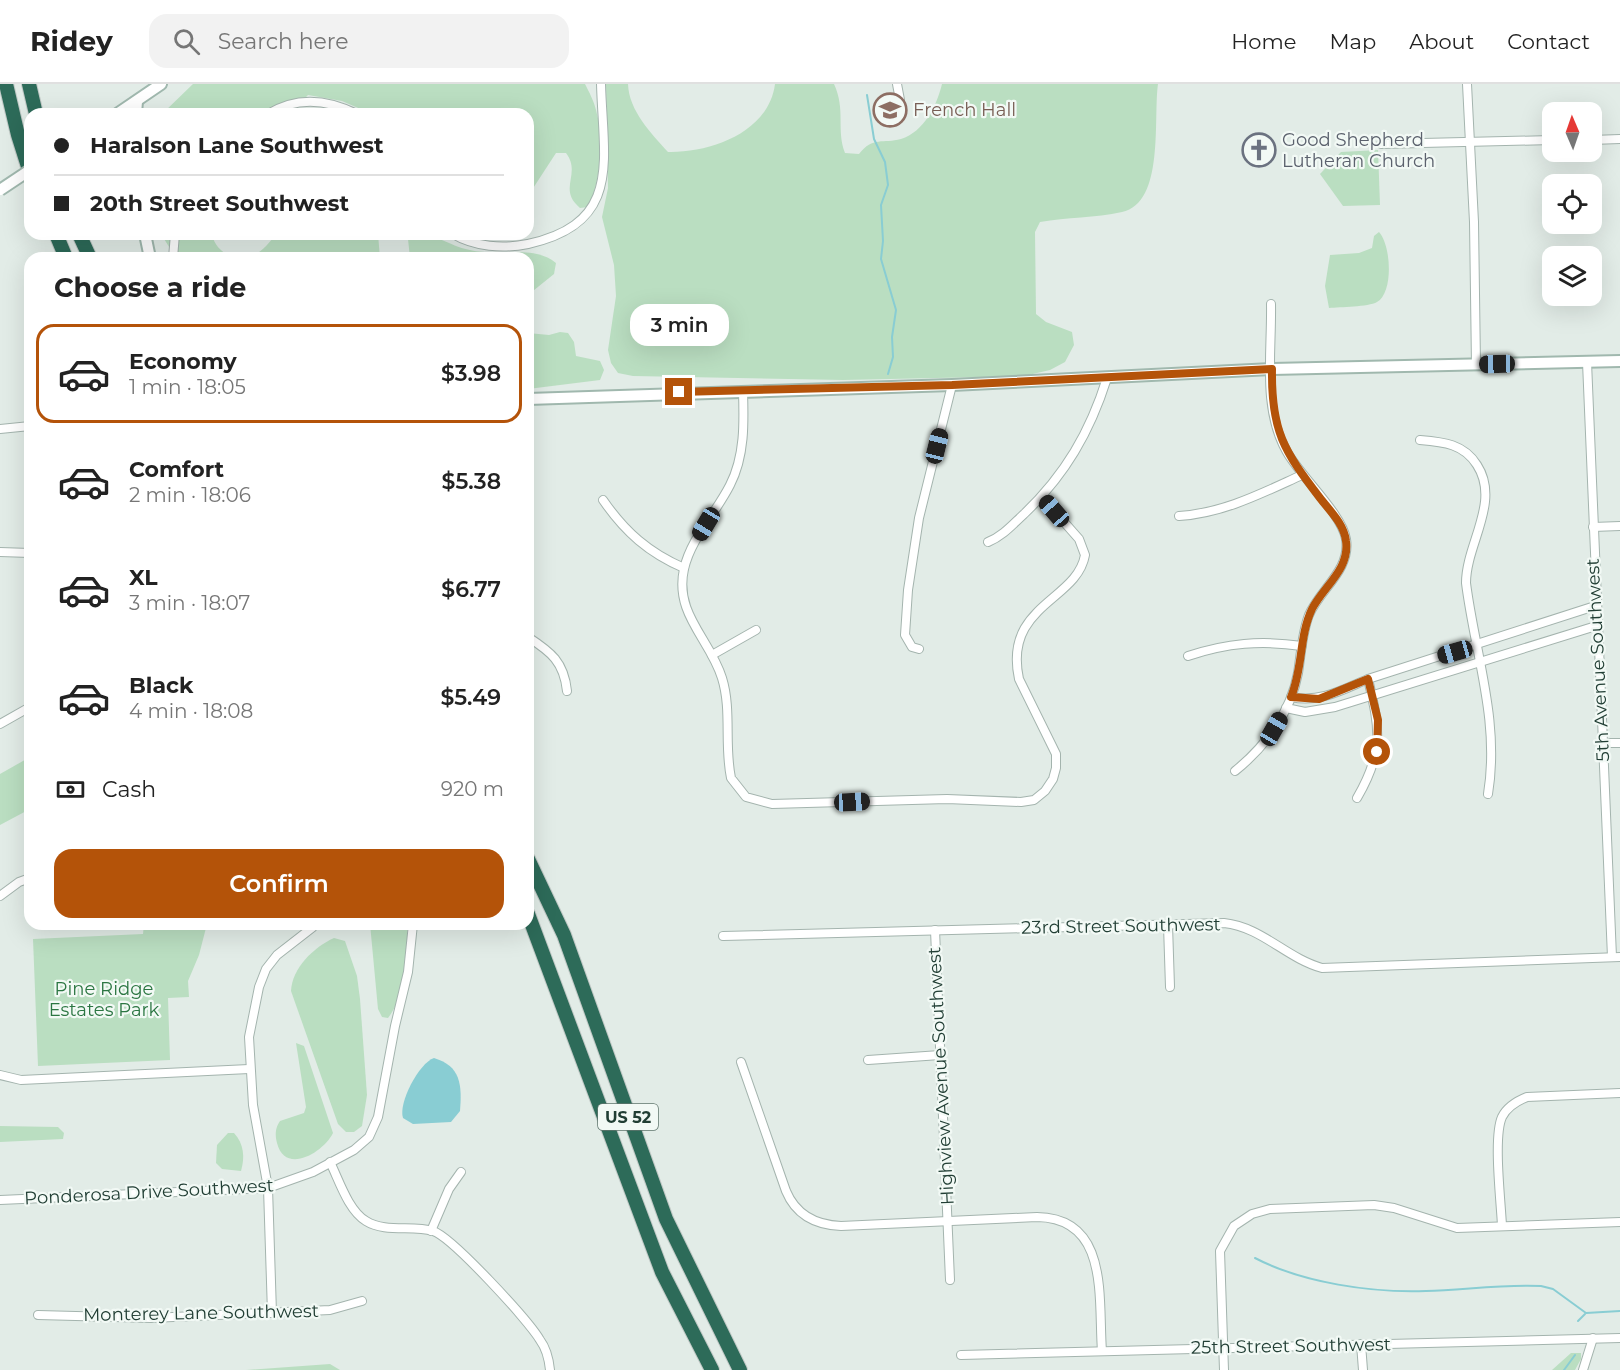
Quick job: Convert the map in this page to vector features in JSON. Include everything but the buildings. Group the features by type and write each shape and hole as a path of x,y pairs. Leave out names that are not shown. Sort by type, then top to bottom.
{"highway":[{"path":"6,84 24,153"},
{"path":"29,84 35,108"},
{"name":"US 52","path":"534,872 564,935 666,1218 740,1370"},
{"name":"US 52","path":"534,930 662,1272 712,1370"}],"street":[{"path":"126,108 161,84"},
{"path":"467,240 476,244 498,247 519,246 562,233 580,221 594,206 602,186 601,84"},
{"path":"897,84 900,100"},
{"path":"1467,84 1476,365"},
{"path":"136,108 137,101"},
{"path":"277,108 302,101 330,104 341,108"},
{"path":"1602,140 1620,139"},
{"path":"1381,144 1542,140"},
{"path":"0,189 24,175"},
{"path":"1235,771 1261,747 1286,708 1297,678 1311,611 1342,565 1346,545 1343,528 1288,454 1275,420 1271,400 1271,304"},
{"path":"534,399 952,385 1272,369 1620,361"},
{"name":"5th Avenue Southwest","path":"1587,362 1595,606 1616,957"},
{"path":"988,542 1010,527 1042,497 1075,455 1107,378"},
{"path":"919,649 908,644 905,635 912,556 921,506 952,385"},
{"path":"743,391 743,433 735,474 689,553 684,568 682,589 687,614 712,655 725,690 731,778 739,792 753,800 772,804 798,805 947,799 1021,802 1034,800 1045,791 1053,779 1057,760 1054,747 1019,679 1017,667 1020,644 1032,618 1078,572 1085,555 1079,539 1042,497"},
{"path":"0,429 24,427"},
{"path":"1420,440 1450,443 1463,450 1478,465 1485,482 1484,508 1466,570 1468,595 1492,733 1488,794"},
{"path":"1179,516 1233,506 1302,475"},
{"path":"603,500 638,541 684,568"},
{"path":"1593,527 1620,526"},
{"path":"0,552 24,553"},
{"path":"1291,697 1319,699 1368,679 1478,646 1595,606"},
{"path":"1286,708 1296,711 1319,711 1596,626"},
{"path":"712,655 756,630"},
{"path":"534,640 556,656 563,670 567,692"},
{"path":"1188,656 1215,647 1246,642 1302,646"},
{"path":"1357,798 1373,768 1378,745 1378,720 1368,679"},
{"path":"0,724 24,710"},
{"path":"1602,743 1620,743"},
{"path":"0,896 24,880"},
{"name":"23rd Street Southwest","path":"723,936 1224,923 1247,927 1304,962 1333,969 1616,957"},
{"path":"1168,924 1170,987"},
{"path":"272,1313 268,1188 253,1106 249,1069 252,1022 266,969 277,955 309,930"},
{"name":"Ponderosa Drive Southwest","path":"0,1200 268,1188 287,1183 362,1144 373,1131 378,1117 408,972 412,930"},
{"name":"Highview Avenue Southwest","path":"935,930 950,1280"},
{"path":"868,1060 940,1055"},
{"path":"741,1062 786,1191 793,1204 803,1215 830,1225 1043,1217 1059,1220 1076,1229 1090,1246 1095,1259 1102,1351"},
{"path":"0,1075 21,1080 249,1069"},
{"path":"1502,1226 1498,1138 1501,1119 1508,1109 1516,1102 1533,1096 1620,1093"},
{"path":"330,1162 356,1213 365,1220 384,1227 431,1231 454,1245 535,1333 546,1352 550,1370"},
{"path":"431,1231 449,1189 461,1172"},
{"path":"1224,1370 1220,1251 1234,1226 1252,1214 1270,1209 1374,1205 1394,1208 1452,1227 1620,1222"},
{"name":"Monterey Lane Southwest","path":"38,1315 151,1318 272,1313 342,1309 362,1301"},
{"path":"1583,1370 1593,1338"},
{"name":"25th Street Southwest","path":"961,1355 1224,1346 1620,1338"},
{"path":"1361,1344 1364,1370"}],"green space":[{"path":"193,84 585,84 595,107 598,121 600,160 596,185 588,207 580,208 570,194 572,168 566,153 556,153 534,187 534,108 358,108 342,101 308,95 296,108 168,108"},
{"path":"606,84 628,84 629,94 637,112 668,152 702,149 719,144 750,127 762,115 770,101 775,84 834,84 840,102 841,136 845,153 859,154 869,145 901,139 916,130 933,109 942,84 1158,84 1156,137 1151,177 1145,193 1136,205 1122,212 1040,222 1035,232 1036,314 1046,322 1072,332 1074,345 1065,362 1050,370 1024,376 843,380 633,376 618,373 611,363 608,350 616,296 614,265 602,217 608,188"},
{"path":"1378,150 1380,205 1343,206 1320,174 1341,152"},
{"path":"1379,232 1386,247 1389,268 1386,289 1382,297 1377,302 1367,305 1329,308 1325,286 1330,255 1359,253 1372,248 1374,236"},
{"path":"165,240 214,240 224,252 172,252"},
{"path":"271,240 378,240 380,252 258,252"},
{"path":"408,240 441,240 481,252 409,252"},
{"path":"534,253 547,257 556,263 554,274 534,290"},
{"path":"560,332 568,333 574,342 576,356 600,361 604,370 600,380 534,388 534,334 549,335"},
{"path":"24,760 24,812 0,825 0,774"},
{"name":"Pine Ridge Estates Park","path":"143,930 205,930 199,955 188,981 189,997 168,998 170,1060 38,1066 33,939 143,934"},
{"path":"371,930 407,930 405,973 399,998 388,1018 382,1017 378,1009"},
{"path":"334,938 345,941 357,976 360,999 367,1095 362,1126 354,1132 346,1132 338,1124 291,991 295,974 305,959"},
{"path":"296,1043 304,1046 333,1133 321,1148 304,1158 296,1159 288,1158 281,1153 276,1134 280,1121 304,1113 306,1107"},
{"path":"0,1126 58,1127 64,1133 63,1139 0,1142"},
{"path":"228,1133 234,1133 242,1146 241,1171 222,1169 216,1163 217,1145"},
{"path":"1571,1353 1581,1353 1581,1359 1575,1370 1552,1370"},
{"path":"330,1364 340,1370 246,1370"}],"water":[{"path":"434,1058 455,1071 461,1093 460,1111 451,1122 413,1124 403,1118 404,1103 416,1075 428,1061"}],"waterway":[{"path":"867,95 874,139 885,162 888,185 881,205 883,241 881,259 896,310 892,337 893,357 888,374"},
{"path":"1255,1258 1294,1274 1338,1285 1405,1291 1541,1286 1553,1289 1586,1313 1620,1311"},
{"path":"1578,1321 1585,1314"},
{"path":"1564,1370 1575,1355"}],"place":[{"name":"French Hall","path":"890,110"},
{"name":"Good Shepherd Lutheran Church","path":"1259,150"}],"route":[{"path":"679,392 952,385 1272,369 1271,400 1283,445 1302,475 1343,528 1346,539 1346,552 1342,565 1317,599 1308,617 1296,684 1291,697 1319,699 1368,679 1378,720 1377,752"}]}
